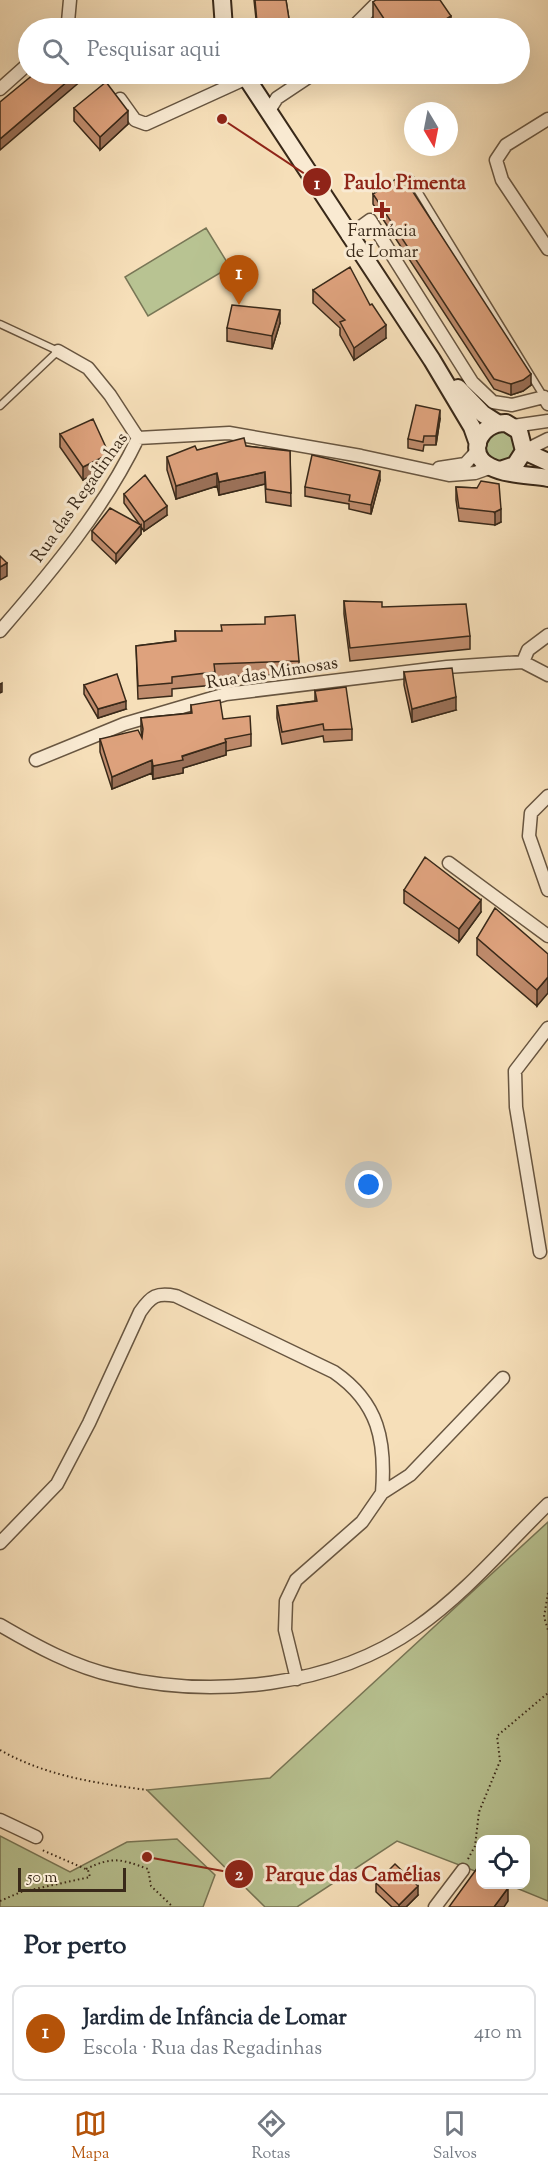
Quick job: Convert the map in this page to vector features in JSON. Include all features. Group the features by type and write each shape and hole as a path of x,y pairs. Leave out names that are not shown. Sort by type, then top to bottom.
{"main road":[{"path":"220,3 222,18"},
{"path":"250,84 348,236 432,360 472,427 485,463 496,469 548,478"},
{"path":"432,360 466,399 522,436 524,451 515,465 496,469"},
{"path":"478,447 488,427 505,425"},
{"path":"524,451 548,462"}],"street":[{"path":"68,18 70,0"},
{"path":"362,18 380,0"},
{"path":"0,89 18,73"},
{"path":"120,99 135,120 146,124 228,84"},
{"path":"268,112 277,98 298,84"},
{"path":"548,119 506,146 496,160 502,180 548,249"},
{"path":"348,236 370,220 472,382 493,402 512,405 546,400"},
{"path":"58,351 88,368 110,395 138,438"},
{"path":"505,425 548,421"},
{"name":"Rua das Regadinhas","path":"0,631 76,539 123,470 138,438 229,433 425,468 449,475 496,469"},
{"path":"524,451 548,439"},
{"name":"Rua das Regadinhas","path":"425,468 449,468 465,464 478,447"},
{"path":"548,635 528,650 523,662 548,675"},
{"name":"Rua das Mimosas","path":"36,760 124,724 226,694 447,667 523,662"},
{"path":"548,796 531,813 529,836 548,890"},
{"path":"449,863 548,936"},
{"path":"540,1252 516,1107 515,1071 548,1028"},
{"path":"0,1543 57,1484 89,1423 140,1312 150,1297 160,1292 177,1296 334,1371 351,1384 367,1402 376,1423 385,1459 382,1493"},
{"path":"297,1679 285,1630 286,1601 296,1580 362,1522 382,1493 410,1475 503,1378"},
{"path":"0,1625 69,1662 116,1677 233,1687 297,1679 366,1658 416,1629 447,1603 548,1504"},
{"path":"0,1820 36,1837"},
{"path":"435,1907 463,1870"}],"lane":[{"path":"410,178 546,400"},
{"path":"0,324 58,351 0,406"}],"path":[{"path":"548,1593 544,1617 548,1630"},
{"path":"463,1870 475,1846 479,1812 500,1761 497,1736 548,1693"},
{"path":"0,1750 26,1764 86,1782 147,1790"},
{"path":"0,1901 21,1893 90,1877 85,1869 40,1849 36,1837"},
{"path":"85,1869 108,1858 126,1860 148,1869 151,1886 173,1907"}],"green space":[{"path":"206,228 230,267 148,316 125,277"},
{"path":"501,432 507,433 515,441 515,453 507,461 501,462 495,461 487,453 486,447 487,441 495,433"},
{"path":"548,1522 548,1901 519,1889 530,1889 530,1835 476,1835 476,1871 397,1841 297,1907 265,1907 147,1790 270,1778"},
{"path":"0,1836 70,1872 127,1842 177,1839 215,1875 203,1907 0,1907"}],"building":[{"path":"255,0 286,0 289,18 257,18"},
{"path":"376,0 440,0 451,16 448,18 383,18 373,2"},
{"path":"22,84 64,84 0,139 0,102"},
{"path":"104,84 108,84 128,111 100,137 74,108"},
{"path":"402,175 531,374 523,380 511,384 494,379 373,194"},
{"path":"350,267 370,305 372,304 386,325 354,348 340,322 345,320 313,290"},
{"path":"232,305 280,310 272,336 227,328"},
{"path":"416,405 440,410 436,436 424,436 423,442 408,439"},
{"path":"93,419 109,454 83,467 60,434"},
{"path":"244,438 246,446 290,451 291,493 266,489 265,472 219,482 217,473 176,486 167,457 195,446 197,450"},
{"path":"312,455 380,471 371,505 349,501 350,495 305,487"},
{"path":"145,475 167,506 144,522 124,494"},
{"path":"481,481 499,484 501,509 495,512 459,508 456,487 477,488"},
{"path":"110,508 141,525 116,554 92,531"},
{"path":"0,556 7,563 0,567"},
{"path":"344,601 382,602 382,607 466,604 470,636 350,648"},
{"path":"295,615 299,661 214,664 215,672 172,677 172,683 138,686 136,646 176,641 175,631 222,631 221,625 265,624 265,617"},
{"path":"452,668 456,697 412,709 404,672"},
{"path":"117,674 126,701 98,709 84,685"},
{"path":"346,687 352,729 324,730 323,724 282,732 277,706 317,701 315,691"},
{"path":"220,700 223,719 250,716 251,734 225,739 226,742 182,756 183,760 153,766 152,760 112,777 100,739 138,730 142,738 141,718 192,713 191,705"},
{"path":"425,857 481,900 459,929 404,890"},
{"path":"495,908 548,954 548,977 537,990 477,938"},
{"path":"395,1864 418,1886 399,1905 376,1883"},
{"path":"476,1870 476,1889 507,1889 494,1907 449,1907"}],"place":[{"name":"Paulo Pimenta","path":"222,119"},
{"name":"Farmácia de Lomar","path":"382,210"},
{"name":"Jardim de Infância de Lomar","path":"239,305"},
{"name":"Parque das Camélias","path":"147,1857"}]}
